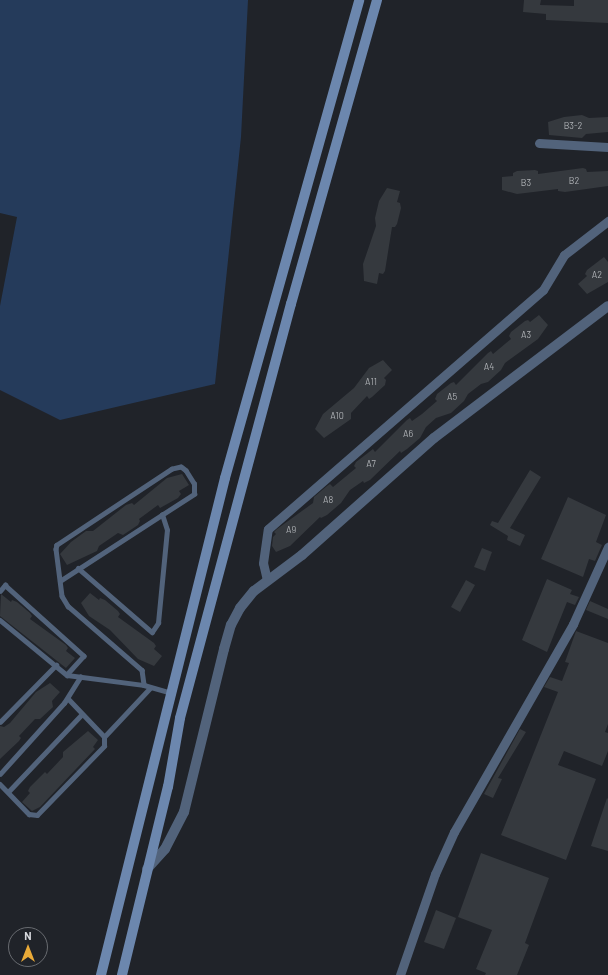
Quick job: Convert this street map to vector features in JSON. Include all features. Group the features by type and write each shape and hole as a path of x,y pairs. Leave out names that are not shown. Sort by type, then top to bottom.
{"main road":[{"path":"102,975 225,478 359,0"},
{"path":"122,975 176,750 180,718 291,304 377,0"},
{"path":"159,746 176,750"}],"street":[{"path":"539,144 608,147"},
{"path":"267,580 264,563 268,529 543,290 564,255 608,221"},
{"path":"147,869 165,849 184,812 231,624 240,608 267,580 302,555 434,438 608,306"},
{"path":"400,975 436,874 454,832 573,624 608,547"}],"lane":[{"path":"60,581 194,494 194,484 186,471 181,468 172,469 57,545 56,555 62,596 68,606 142,670 144,685"},
{"path":"78,568 152,632 158,623 166,530 162,515"},
{"path":"0,591 5,586 84,656 67,675"},
{"path":"0,620 67,675 144,685 150,688 172,693"},
{"path":"0,722 56,665"},
{"path":"0,774 68,699 80,677"},
{"path":"0,784 29,814 37,815 104,746 104,737 150,688"},
{"path":"68,699 81,715 104,737"},
{"path":"8,792 81,715"}],"shaded area":[{"path":"0,0 248,0 241,137 215,384 60,420 0,390 0,306 17,217 0,213"}],"building":[{"path":"524,0 541,0 540,5 574,6 574,0 608,0 608,23 546,20 546,14 523,12"},
{"path":"582,115 589,118 608,117 608,132 586,134 582,138 549,135 548,122 564,117"},
{"path":"583,168 586,169 587,172 608,171 608,186 565,192 558,191 558,189 517,194 502,190 502,177 513,176 513,173 517,171 535,170 538,171 538,174"},
{"path":"387,188 400,191 397,202 400,203 401,208 397,224 395,227 392,227 385,271 383,274 379,273 377,284 364,281 363,264 376,226 375,218 379,201"},
{"path":"604,257 608,262 608,282 587,294 578,284 587,276 585,274 587,270"},
{"path":"539,315 548,325 538,339 505,363 501,370 488,382 481,384 468,394 464,401 451,413 436,418 426,427 420,438 401,453 400,451 370,480 364,483 363,481 350,490 341,503 327,515 321,518 320,517 290,546 276,552 272,546 273,537 276,534 274,532 277,529 313,503 314,497 327,486 330,484 333,487 356,468 354,466 356,462 373,449 375,452 407,420 410,418 412,421 422,414 437,401 435,399 437,394 451,383 454,382 456,385 488,353 491,351 493,354 511,339 509,336 511,332 525,321 528,320 530,322"},
{"path":"383,360 392,370 384,378 386,380 385,385 369,399 367,396 351,413 351,419 324,438 315,429 323,414 354,388 369,368"},
{"path":"530,470 541,477 510,528 525,535 520,546 507,540 508,536 490,525 492,521 498,523"},
{"path":"182,474 189,485 179,491 181,494 178,498 160,508 158,505 139,519 140,521 138,525 123,535 118,533 99,546 97,551 67,565 60,554 71,542 86,531 93,531 126,505 132,503 134,505 167,478"},
{"path":"568,497 606,515 596,542 602,545 595,561 589,559 583,577 541,559"},
{"path":"482,548 492,552 485,571 474,567"},
{"path":"547,579 572,590 570,594 579,597 575,605 567,602 547,652 522,640"},
{"path":"466,580 475,585 460,612 451,607"},
{"path":"90,593 99,600 100,598 105,600 118,611 120,614 118,617 154,643 156,646 154,649 162,656 154,666 138,659 110,630 89,616 81,603"},
{"path":"1,594 11,602 12,600 17,602 30,613 32,616 30,619 66,645 68,648 66,651 75,658 66,668 0,616"},
{"path":"590,601 608,609 608,619 586,610"},
{"path":"576,631 608,643 608,724 605,732 608,733 608,751 602,766 564,751 558,765 596,779 566,860 501,835 558,692 544,687 550,677 562,681 569,663 565,662"},
{"path":"50,683 60,692 52,701 53,707 40,719 35,719 19,736 21,738 19,741 0,759 0,726 4,727 10,723 36,692"},
{"path":"520,729 526,732 498,778 502,779 493,798 484,794"},
{"path":"88,731 98,740 93,747 95,749 40,807 32,811 22,802 30,793 28,791 30,787 45,772 47,774 63,757 63,752"},
{"path":"607,798 608,799 608,851 591,846"},
{"path":"481,853 549,878 525,943 529,945 517,975 485,975 486,973 476,969 492,930 458,917"},
{"path":"436,910 456,918 444,949 424,942"}]}
